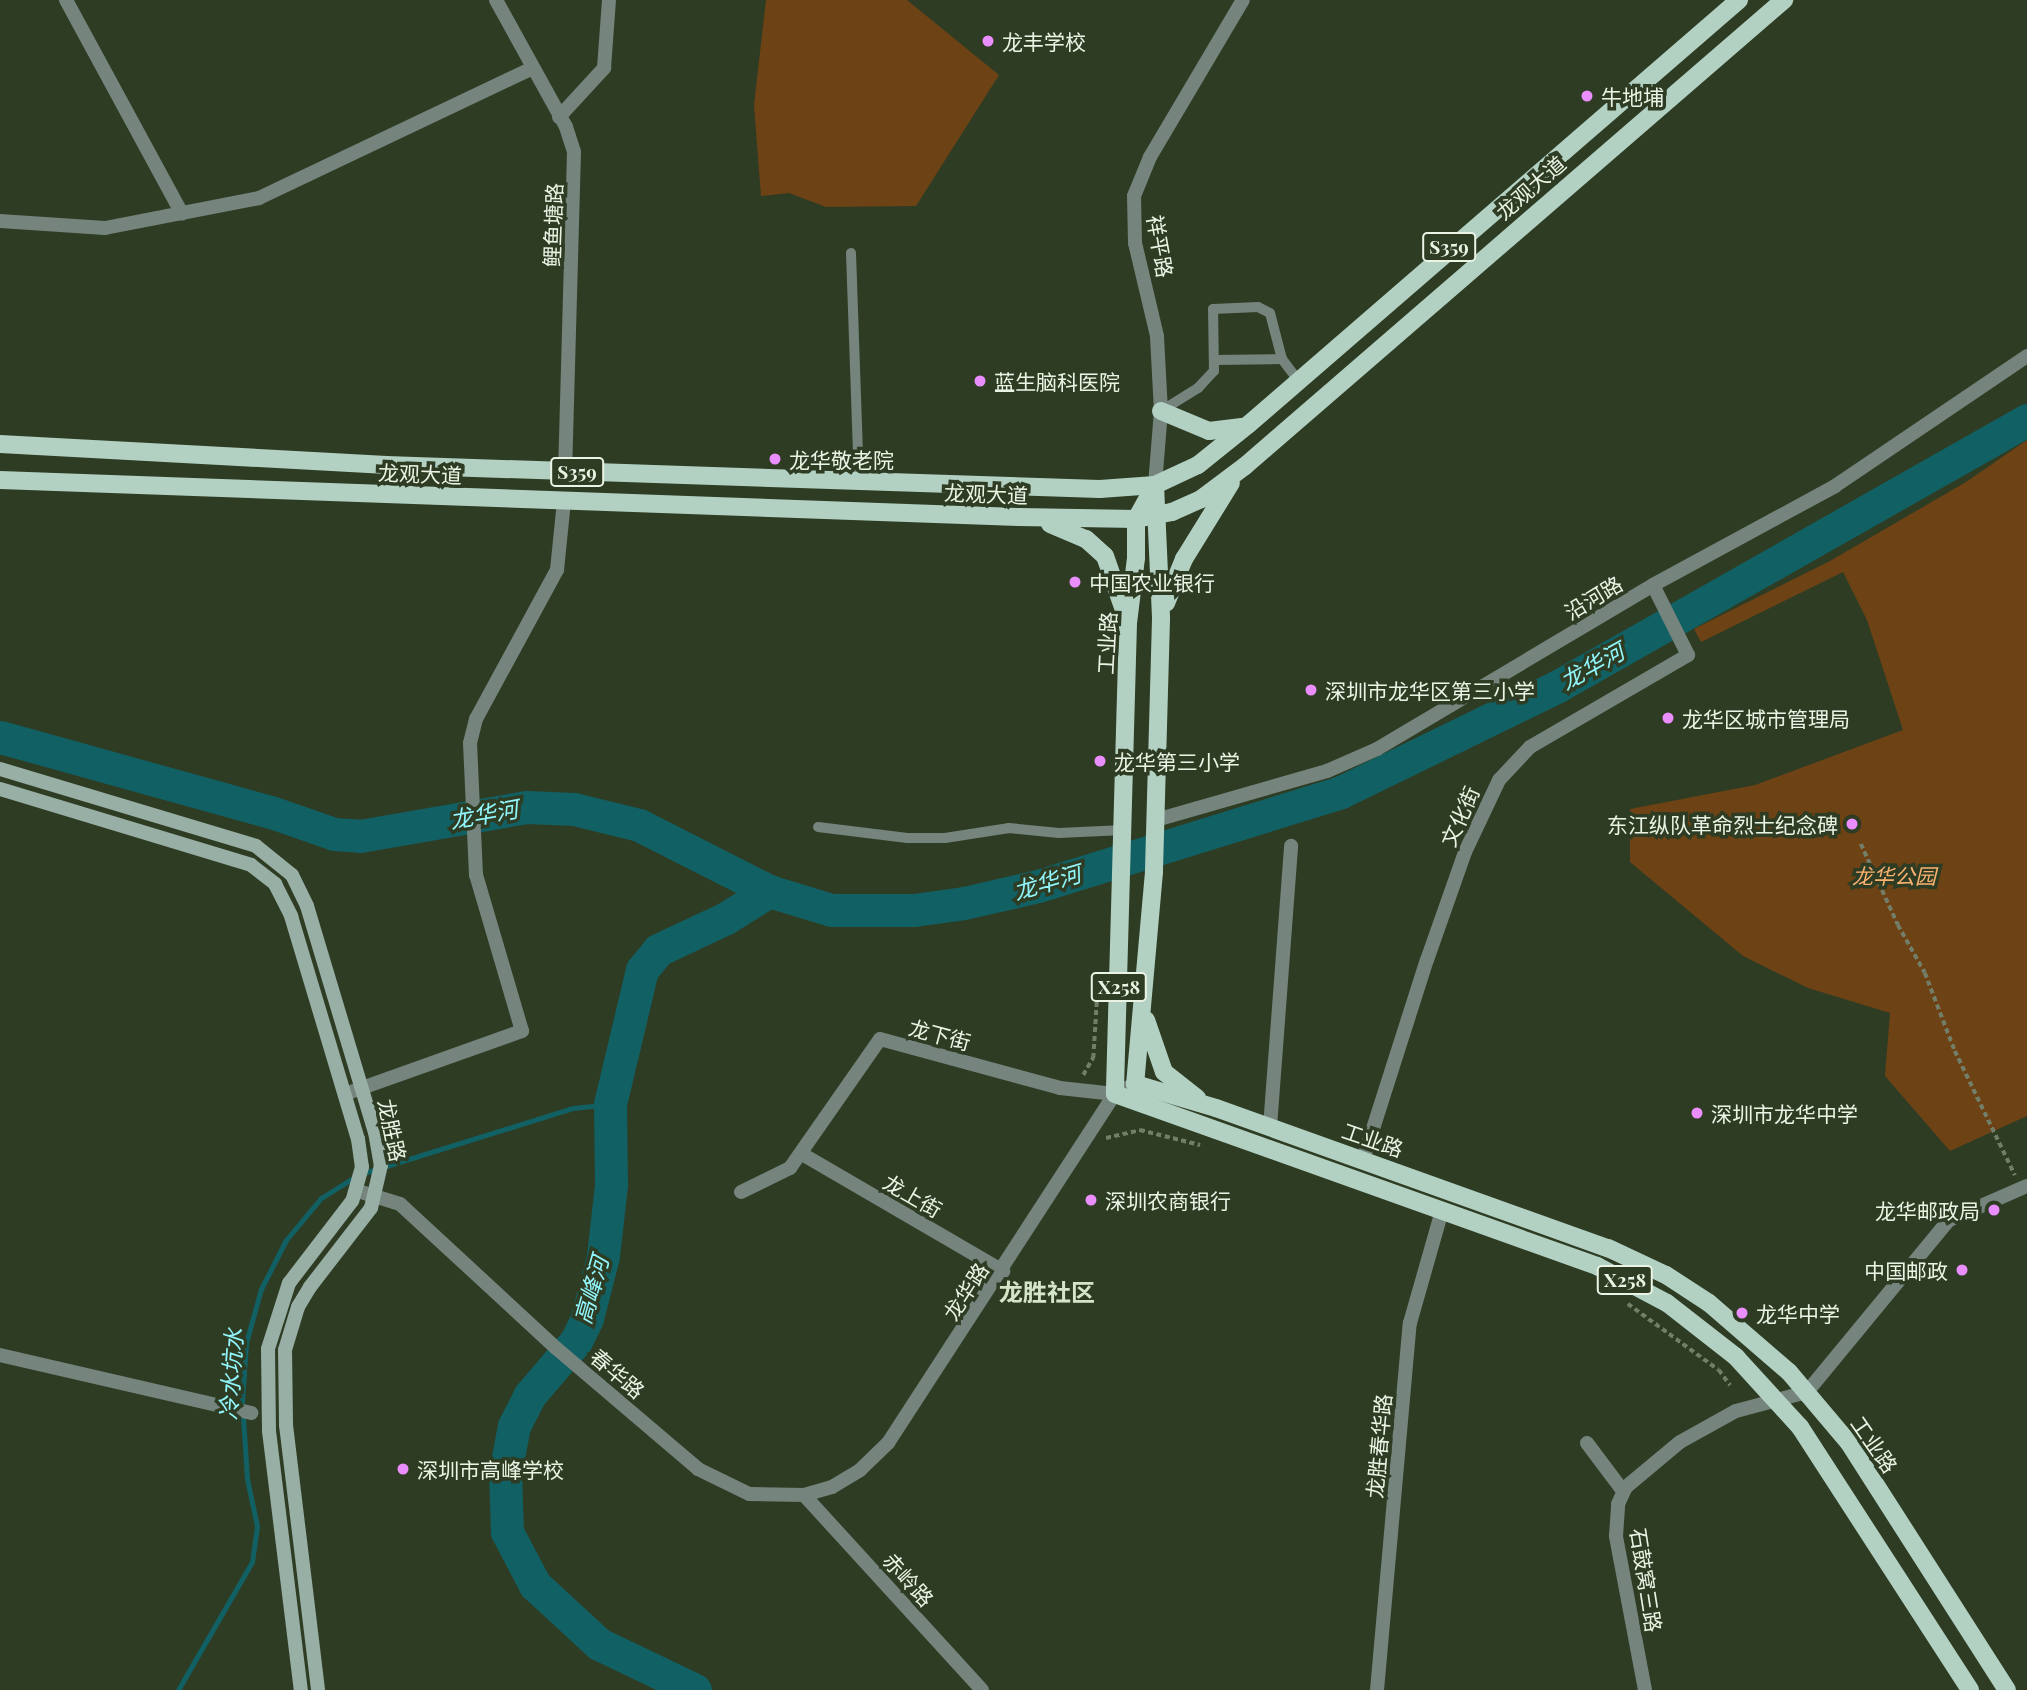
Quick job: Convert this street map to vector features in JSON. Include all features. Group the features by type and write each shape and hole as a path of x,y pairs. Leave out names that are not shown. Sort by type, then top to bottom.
{"main road":[{"name":"龙观大道","path":"0,444 565,471 1100,489 1155,485 1198,465 1248,424 1738,0"},
{"name":"龙观大道","path":"0,480 1019,517 1136,519 1160,516 1201,499 1245,466 1784,0"},
{"path":"1161,411 1209,431 1233,430 1248,424"},
{"path":"1161,620 1184,559 1212,510 1245,466"},
{"name":"X258","path":"1135,1084 1145,1004 1156,824 1161,620 1160,516 1155,485"},
{"name":"工业路","path":"1155,485 1136,519 1136,558 1128,622 1123,880 1115,1094 1597,1266 1634,1284 1701,1327 1777,1399 1826,1460 1970,1690"},
{"path":"1019,517 1073,531 1096,546 1115,576 1128,622"},
{"name":"龙胜路","path":"0,769 240,840 281,863 307,906 362,1087 379,1150 381,1177 377,1195 298,1307 285,1350 286,1425 318,1690"},
{"name":"龙胜路","path":"0,789 234,859 264,873 291,916 345,1094 362,1157 359,1189"},
{"path":"1145,1004 1151,1044 1164,1072 1190,1095 1216,1108"},
{"name":"工业路","path":"1135,1084 1216,1108 1554,1227 1666,1275 1752,1338 1807,1392 1849,1443 2007,1690"},
{"path":"301,1690 269,1431 268,1349 289,1283 359,1189"}],"street":[{"path":"66,0 182,214"},
{"name":"鲤鱼塘路","path":"496,0 531,69 571,138 575,169 565,471"},
{"path":"559,117 604,68 609,0"},
{"name":"祥平路","path":"1155,485 1161,411 1157,337 1135,243 1134,196 1150,157 1243,0"},
{"path":"0,221 87,229 182,214 282,189 531,69"},
{"name":"沿河路","path":"1156,824 1327,771 1653,585 1835,486 2027,356"},
{"path":"345,1094 522,1031 479,886 472,837 472,731 557,570 564,501"},
{"name":"文化街","path":"1363,1160 1427,960 1465,852 1499,779 1530,747 1688,655 1653,585"},
{"path":"1270,1127 1291,846"},
{"name":"龙下街","path":"741,1192 779,1175 802,1154 880,1039 1060,1088 1115,1094"},
{"path":"1115,1094 1135,1084"},
{"name":"龙华路","path":"804,1495 832,1487 860,1470 888,1443 1003,1271 1115,1094"},
{"name":"龙上街","path":"802,1154 1003,1271"},
{"path":"1587,1443 1623,1491 1680,1442 1749,1405 1807,1392 1948,1220 2024,1187"},
{"name":"春华路","path":"359,1189 400,1204 556,1348 698,1469 725,1485 749,1494 804,1495"},
{"name":"龙胜春华路","path":"1377,1690 1410,1323 1442,1211"},
{"path":"0,1355 250,1413"},
{"name":"石鼓窝三路","path":"1623,1491 1616,1536 1645,1690"},
{"name":"赤岭路","path":"804,1495 982,1690"}],"lane":[{"path":"851,253 859,481"},
{"path":"1161,411 1210,379 1215,360 1213,309 1258,307 1275,320 1282,359 1298,380"},
{"path":"1215,360 1282,359"},
{"path":"818,827 920,838 1009,828 1059,834 1124,833"}],"path":[{"path":"1861,844 1898,925 1925,973 1955,1051 2024,1187"},
{"path":"1080,1080 1093,1058 1099,964"},
{"path":"1097,1147 1104,1139 1128,1130 1202,1146"},
{"path":"1625,1302 1719,1370 1730,1385"}],"green space":[{"path":"766,0 907,0 999,75 916,206 826,207 789,193 761,196 754,105"},
{"name":"龙华公园","path":"2027,440 2027,1116 1950,1151 1885,1076 1890,1013 1808,988 1743,956 1630,862 1630,809 1755,785 1903,730 1867,620 1843,572 1701,642 1694,629 1830,561 1966,482"}],"waterway":[{"name":"龙华河","path":"0,737 271,812 334,834 360,836 527,807 574,809 639,825 769,891 831,910 914,910 964,903 1038,886 1341,792 1558,686 2027,420"},
{"name":"高峰河","path":"695,1690 599,1644 535,1585 507,1532 505,1473 514,1426 529,1396 576,1341 587,1318 603,1256 611,1185 610,1104 642,970 658,950 726,918 769,891"},
{"name":"冷水坑水","path":"364,1173 573,1108 610,1104"},
{"name":"冷水坑水","path":"178,1690 252,1562 257,1526 247,1479 242,1402 246,1343 261,1289 286,1240 321,1198 355,1177"}],"place":[{"name":"龙丰学校","path":"988,41"},
{"name":"牛地埔","path":"1587,96"},
{"name":"蓝生脑科医院","path":"980,381"},
{"name":"龙华敬老院","path":"775,459"},
{"name":"中国农业银行","path":"1075,582"},
{"name":"深圳市龙华区第三小学","path":"1311,690"},
{"name":"龙华区城市管理局","path":"1668,718"},
{"name":"龙华第三小学","path":"1100,761"},
{"name":"东江纵队革命烈士纪念碑","path":"1852,824"},
{"name":"深圳市龙华中学","path":"1697,1113"},
{"name":"深圳农商银行","path":"1091,1200"},
{"name":"龙华邮政局","path":"1994,1210"},
{"name":"中国邮政","path":"1962,1270"},
{"name":"龙华中学","path":"1742,1313"},
{"name":"深圳市高峰学校","path":"403,1469"}],"district":[{"name":"龙胜社区","path":"1047,1292"}]}
